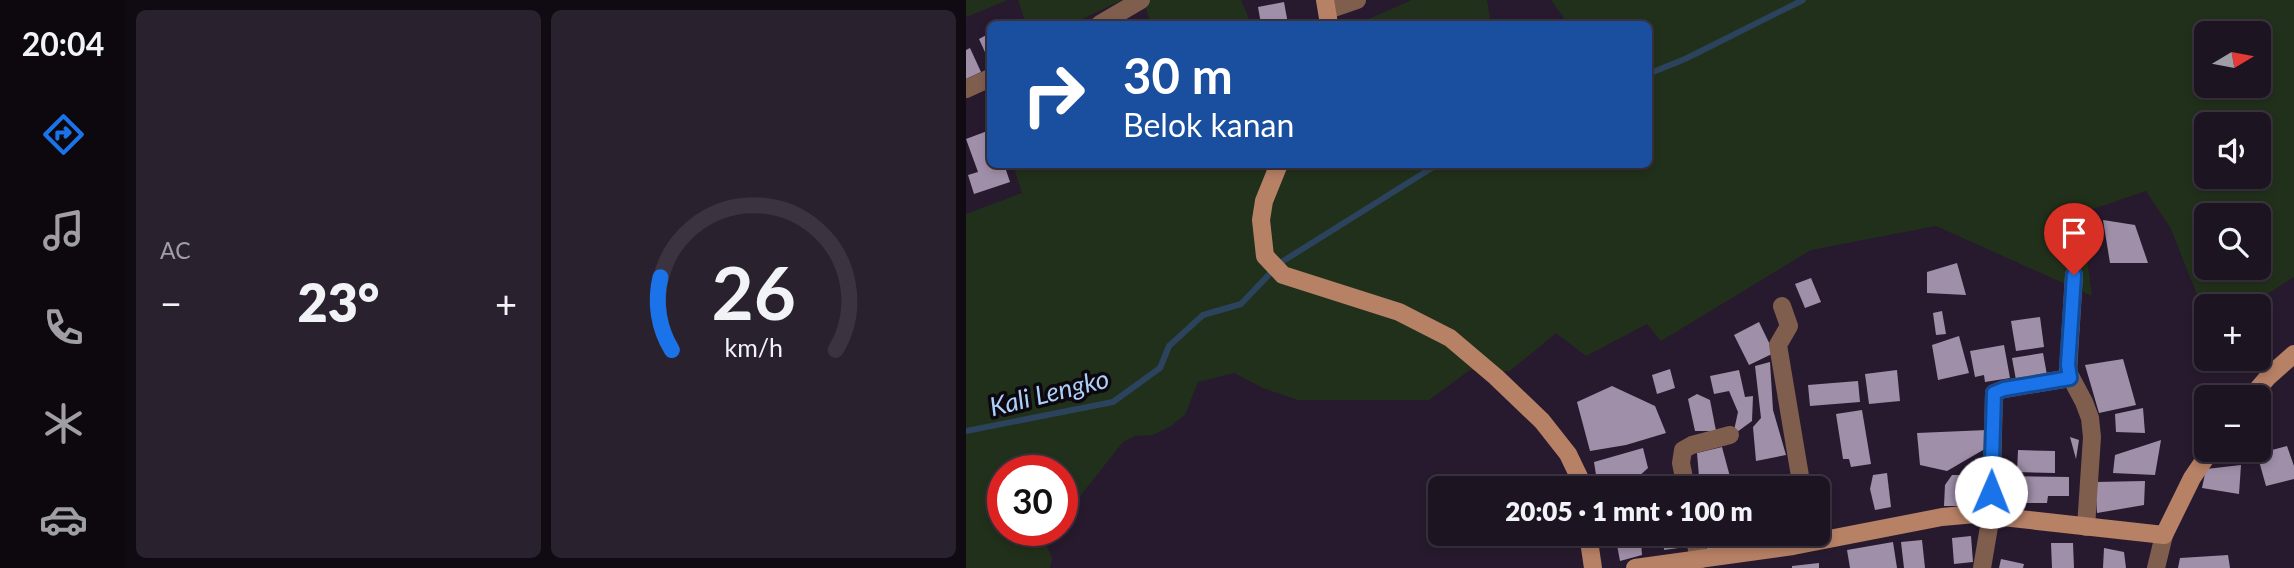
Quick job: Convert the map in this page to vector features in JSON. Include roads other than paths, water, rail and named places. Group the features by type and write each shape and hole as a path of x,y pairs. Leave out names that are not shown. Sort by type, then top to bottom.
{"street":[{"path":"1105,21 1141,0"},
{"path":"1327,11 1357,0"},
{"path":"966,89 987,79"},
{"path":"1277,168 1264,201 1261,231 1265,256 1283,275 1399,312 1450,338 1542,421 1568,454 1579,476"},
{"path":"2074,275 2068,365 2070,378 2090,418 2092,437 2085,527"},
{"path":"1782,306 1789,326 1778,345 1800,476"},
{"path":"2261,385 2294,354"},
{"path":"1982,568 1991,515 1994,393 2070,378"},
{"path":"1684,476 1681,463 1683,450 1730,435"},
{"path":"2156,568 2164,535 2188,486 2203,462"},
{"path":"1830,535 1975,513 2164,535"},
{"path":"1590,546 1593,568"},
{"path":"1697,546 1699,560"},
{"path":"1635,568 1699,560 1740,561 1786,546"}],"waterway":[{"name":"Kali Lengko","path":"1652,72 1685,59 1803,0"},
{"name":"Kali Lengko","path":"966,431 1113,402 1160,368 1169,346 1203,315 1241,304 1280,263 1432,168"}]}
